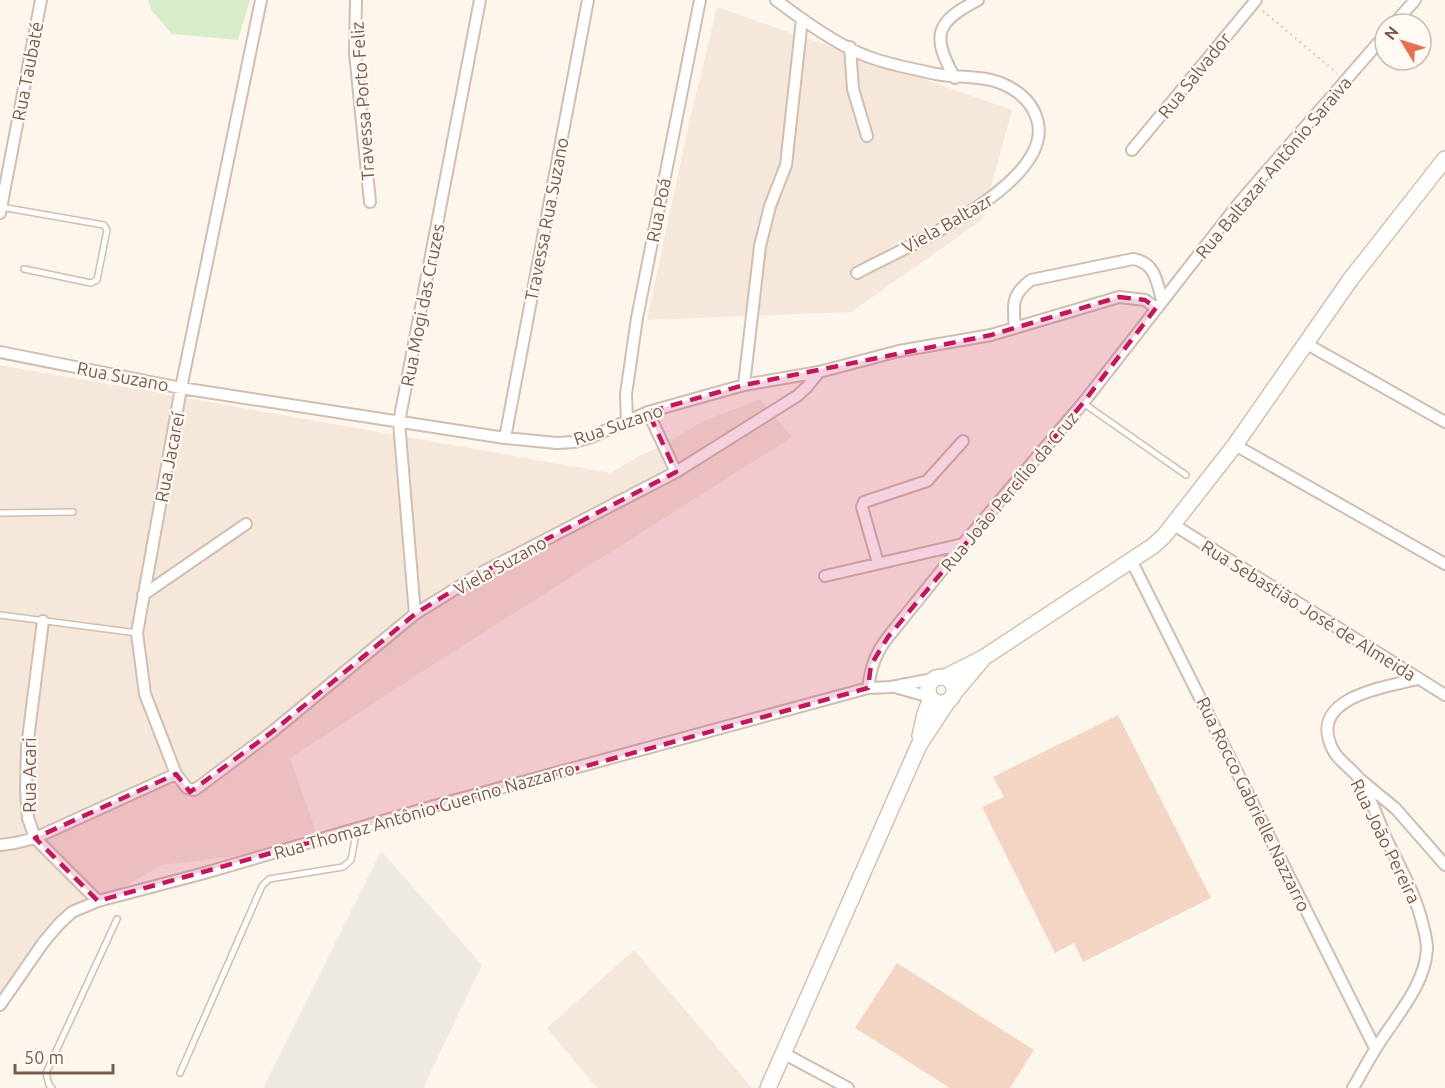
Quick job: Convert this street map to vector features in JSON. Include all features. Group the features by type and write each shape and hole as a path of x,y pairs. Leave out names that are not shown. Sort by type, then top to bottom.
{"main road":[{"path":"919,745 925,714 931,698 928,686 939,678 983,658 1153,546 1174,525 1235,445 1350,279 1445,159"},
{"path":"768,1088 919,745 951,697 983,658"},
{"path":"939,678 952,682 951,697"},
{"path":"931,698 937,702 951,697"}],"street":[{"name":"Rua Taubaté","path":"1,210 41,0"},
{"name":"Rua Jacareí","path":"176,774 146,694 137,633 182,388 261,0"},
{"name":"Travessa Porto Feliz","path":"357,0 355,53 370,202"},
{"name":"Rua Mogi das Cruzes","path":"415,614 399,422 480,0"},
{"name":"Travessa Rua Suzano","path":"505,438 588,0"},
{"name":"Rua Poá","path":"627,421 626,394 637,318 700,0"},
{"name":"Viela Baltazr","path":"776,0 802,19 877,60 955,78 976,78 1001,83 1020,94 1035,113 1039,129 1035,147 1020,172 1002,190 971,212 857,273"},
{"path":"955,78 941,49 940,37 949,18 978,0"},
{"path":"1404,12 1415,0"},
{"name":"Rua Salvador","path":"1132,150 1255,1"},
{"path":"744,385 760,246 770,207 786,165 802,19"},
{"path":"850,47 853,89 867,136"},
{"name":"Rua Baltazar Antônio Saraiva","path":"1159,304 1239,203 1373,49"},
{"path":"1015,328 1013,301 1024,285 1031,280 1133,259 1140,260 1152,268 1159,304"},
{"name":"Rua Suzano","path":"0,352 182,388 505,438 557,443 574,442 591,437 648,412 744,385 819,372 899,351 992,335 1119,297 1132,297 1159,304"},
{"name":"Rua João Percílio da Cruz","path":"868,688 877,651 963,544 1083,403 1159,304"},
{"path":"1305,343 1445,422"},
{"name":"Viela Suzano","path":"176,774 186,788 194,790 272,732 415,614 481,573 676,472 797,396 819,372"},
{"path":"648,412 676,472"},
{"path":"878,563 862,507 864,502 927,481 963,441"},
{"path":"1235,445 1445,564"},
{"path":"143,595 246,524"},
{"name":"Rua Sebastião José de Almeida","path":"1174,525 1445,695"},
{"path":"825,576 963,544"},
{"name":"Rua Rocco Gabrielle Nazzarro","path":"1131,560 1375,1048"},
{"name":"Rua Acari","path":"43,621 27,747 28,818 34,838 98,901"},
{"name":"Rua Thomaz Antônio Guerino Nazzarro","path":"0,1005 59,924 72,912 98,901 868,688 891,687 939,678"},
{"name":"Rua João Pereira","path":"1353,1088 1375,1048 1419,981 1425,965 1427,945 1419,907 1409,880 1390,846 1359,779 1334,753 1328,739 1327,724 1332,713 1340,704 1353,697 1417,679"},
{"name":"Rua Thomaz Antônio Guerino Nazzarro","path":"891,687 931,698"},
{"path":"0,844 34,838 176,774"},
{"path":"1359,779 1396,809 1445,865"},
{"path":"783,1053 848,1088"}],"lane":[{"path":"1,210 104,225 107,230 97,280 91,283 24,269"},
{"path":"1083,403 1186,475"},
{"path":"0,513 73,512"},
{"path":"0,615 137,633"},
{"path":"180,1073 262,886 269,879 343,867 351,860 358,828"},
{"path":"52,1088 46,1073 117,919"}],"path":[{"path":"1255,1 1346,81"}],"highlighted area":[{"path":"1119,297 1145,300 1156,308 1083,403 888,637 871,665 868,688 98,901 35,838 176,774 190,792 272,732 415,614 481,573 676,472 648,412 744,385 991,335"}],"shaded area":[{"path":"717,7 1012,110 982,220 851,312 647,320 688,128"},
{"path":"0,365 611,473 639,456 666,444 701,422 760,399 792,437 290,758 316,832 242,855 162,865 48,930 0,995"},
{"path":"381,851 482,965 423,1088 263,1088"},
{"path":"634,950 752,1088 597,1088 547,1028"}],"green space":[{"path":"148,0 250,0 238,40 172,34 152,11"}],"building":[{"path":"1118,715 1211,898 1083,962 1074,943 1055,953 982,807 1004,797 993,777"},
{"path":"897,963 1034,1050 1010,1088 950,1088 855,1028"}]}
